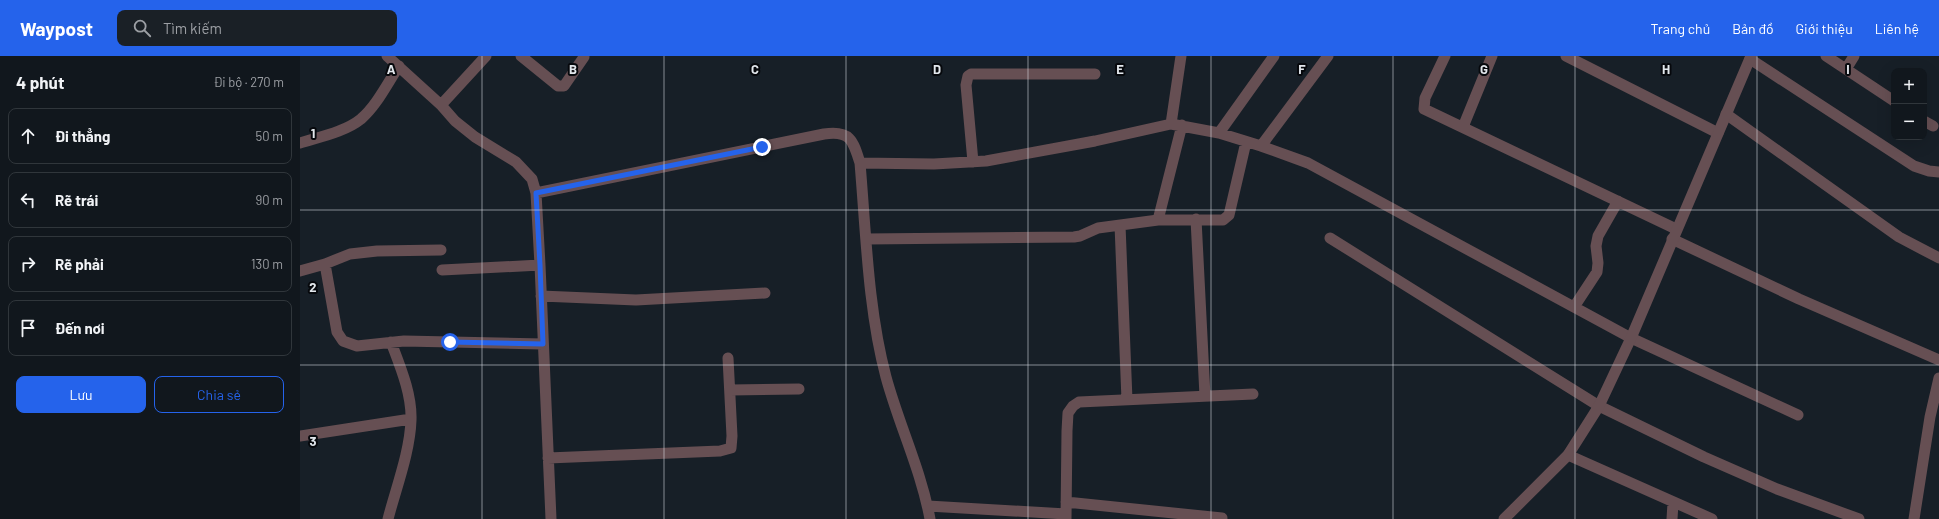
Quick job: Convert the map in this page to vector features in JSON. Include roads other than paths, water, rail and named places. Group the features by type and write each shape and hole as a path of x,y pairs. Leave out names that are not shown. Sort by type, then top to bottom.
{"street":[{"path":"386,56 441,105 455,121 475,137 516,162 532,180 536,193 551,519"},
{"path":"441,105 486,56"},
{"path":"521,56 558,86 564,86 584,57"},
{"path":"1158,220 1176,125 1181,56"},
{"path":"1219,133 1274,56"},
{"path":"1261,146 1328,56"},
{"path":"1445,56 1425,98 1423,105 1424,109 1618,201 1674,234 1799,299 1939,360"},
{"path":"1462,127 1492,56"},
{"path":"1566,56 1718,133"},
{"path":"1826,56 1891,99"},
{"path":"1846,69 1854,56"},
{"path":"1504,519 1568,455 1599,406 1631,338 1674,234 1751,57 1914,166 1929,171 1939,172"},
{"path":"300,143 345,128 360,119 376,102 399,66"},
{"path":"973,162 966,85 968,76 1095,74"},
{"path":"1726,114 1899,237 1939,258"},
{"path":"860,163 934,164 973,162 1009,157 1176,125 1219,133 1308,163 1631,338 1798,415"},
{"path":"536,193 834,132 845,134 850,138 856,149 860,163 866,239 880,349 886,376 923,483 930,519"},
{"path":"866,239 1080,236 1092,229 1158,220 1224,220 1227,218 1246,142"},
{"path":"1574,307 1596,272 1598,263 1596,246 1598,236 1618,201"},
{"path":"1196,219 1205,396"},
{"path":"1120,225 1127,400"},
{"path":"1330,238 1599,406 1704,458 1777,489 1859,519"},
{"path":"300,271 325,264 350,254 377,251 441,250"},
{"path":"325,264 337,332 343,342 357,346 391,342 543,344"},
{"path":"442,270 540,265"},
{"path":"541,296 636,300 765,293"},
{"path":"388,519 405,455 411,419 405,377 391,342"},
{"path":"548,458 720,451 731,448 732,436 728,358"},
{"path":"1914,519 1930,417 1939,378"},
{"path":"730,390 799,389"},
{"path":"928,506 1066,517 1066,431 1068,413 1073,406 1079,402 1253,394"},
{"path":"300,436 411,419"},
{"path":"1568,455 1673,503 1712,519"},
{"path":"1066,502 1222,518"},
{"path":"1672,519 1673,503"}]}
